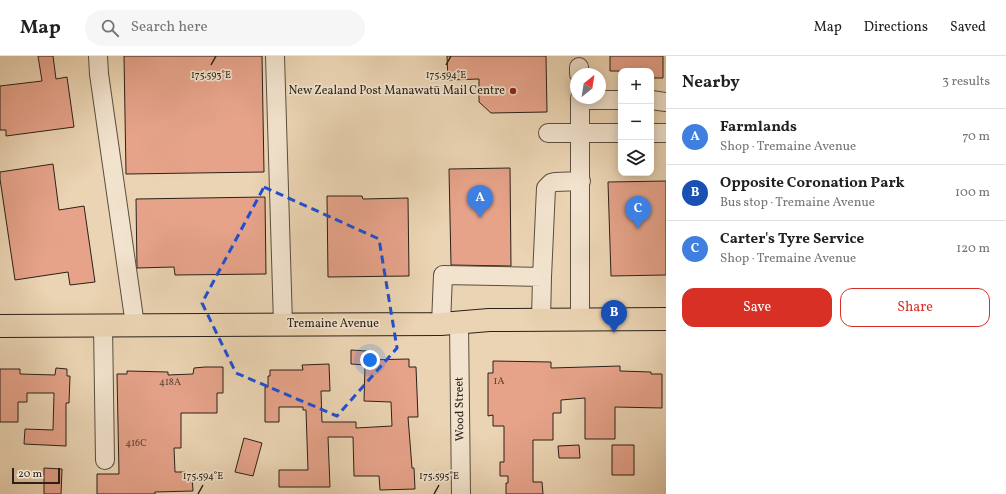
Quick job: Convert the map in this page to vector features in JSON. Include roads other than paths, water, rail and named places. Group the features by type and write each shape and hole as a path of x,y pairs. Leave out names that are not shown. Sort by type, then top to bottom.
{"main road":[{"name":"Tremaine Avenue","path":"0,326 450,324 489,320 666,319"}],"street":[{"path":"98,56 99,74 135,325"},
{"path":"275,56 283,324"},
{"path":"606,100 618,100"},
{"path":"654,100 666,102"},
{"path":"580,104 580,320"},
{"path":"548,133 618,133"},
{"path":"654,133 666,133"},
{"path":"542,320 545,192 548,186 555,182 581,181"},
{"name":"Wood Street","path":"461,494 450,324 443,275 542,277"},
{"path":"103,325 105,460"}],"place":[{"name":"New Zealand Post Manawatū Mail Centre","path":"513,91"},
{"name":"Farmlands","path":"480,218"},
{"name":"Carter's Tyre Service","path":"638,229"},
{"name":"Opposite Coronation Park","path":"614,333"}]}
